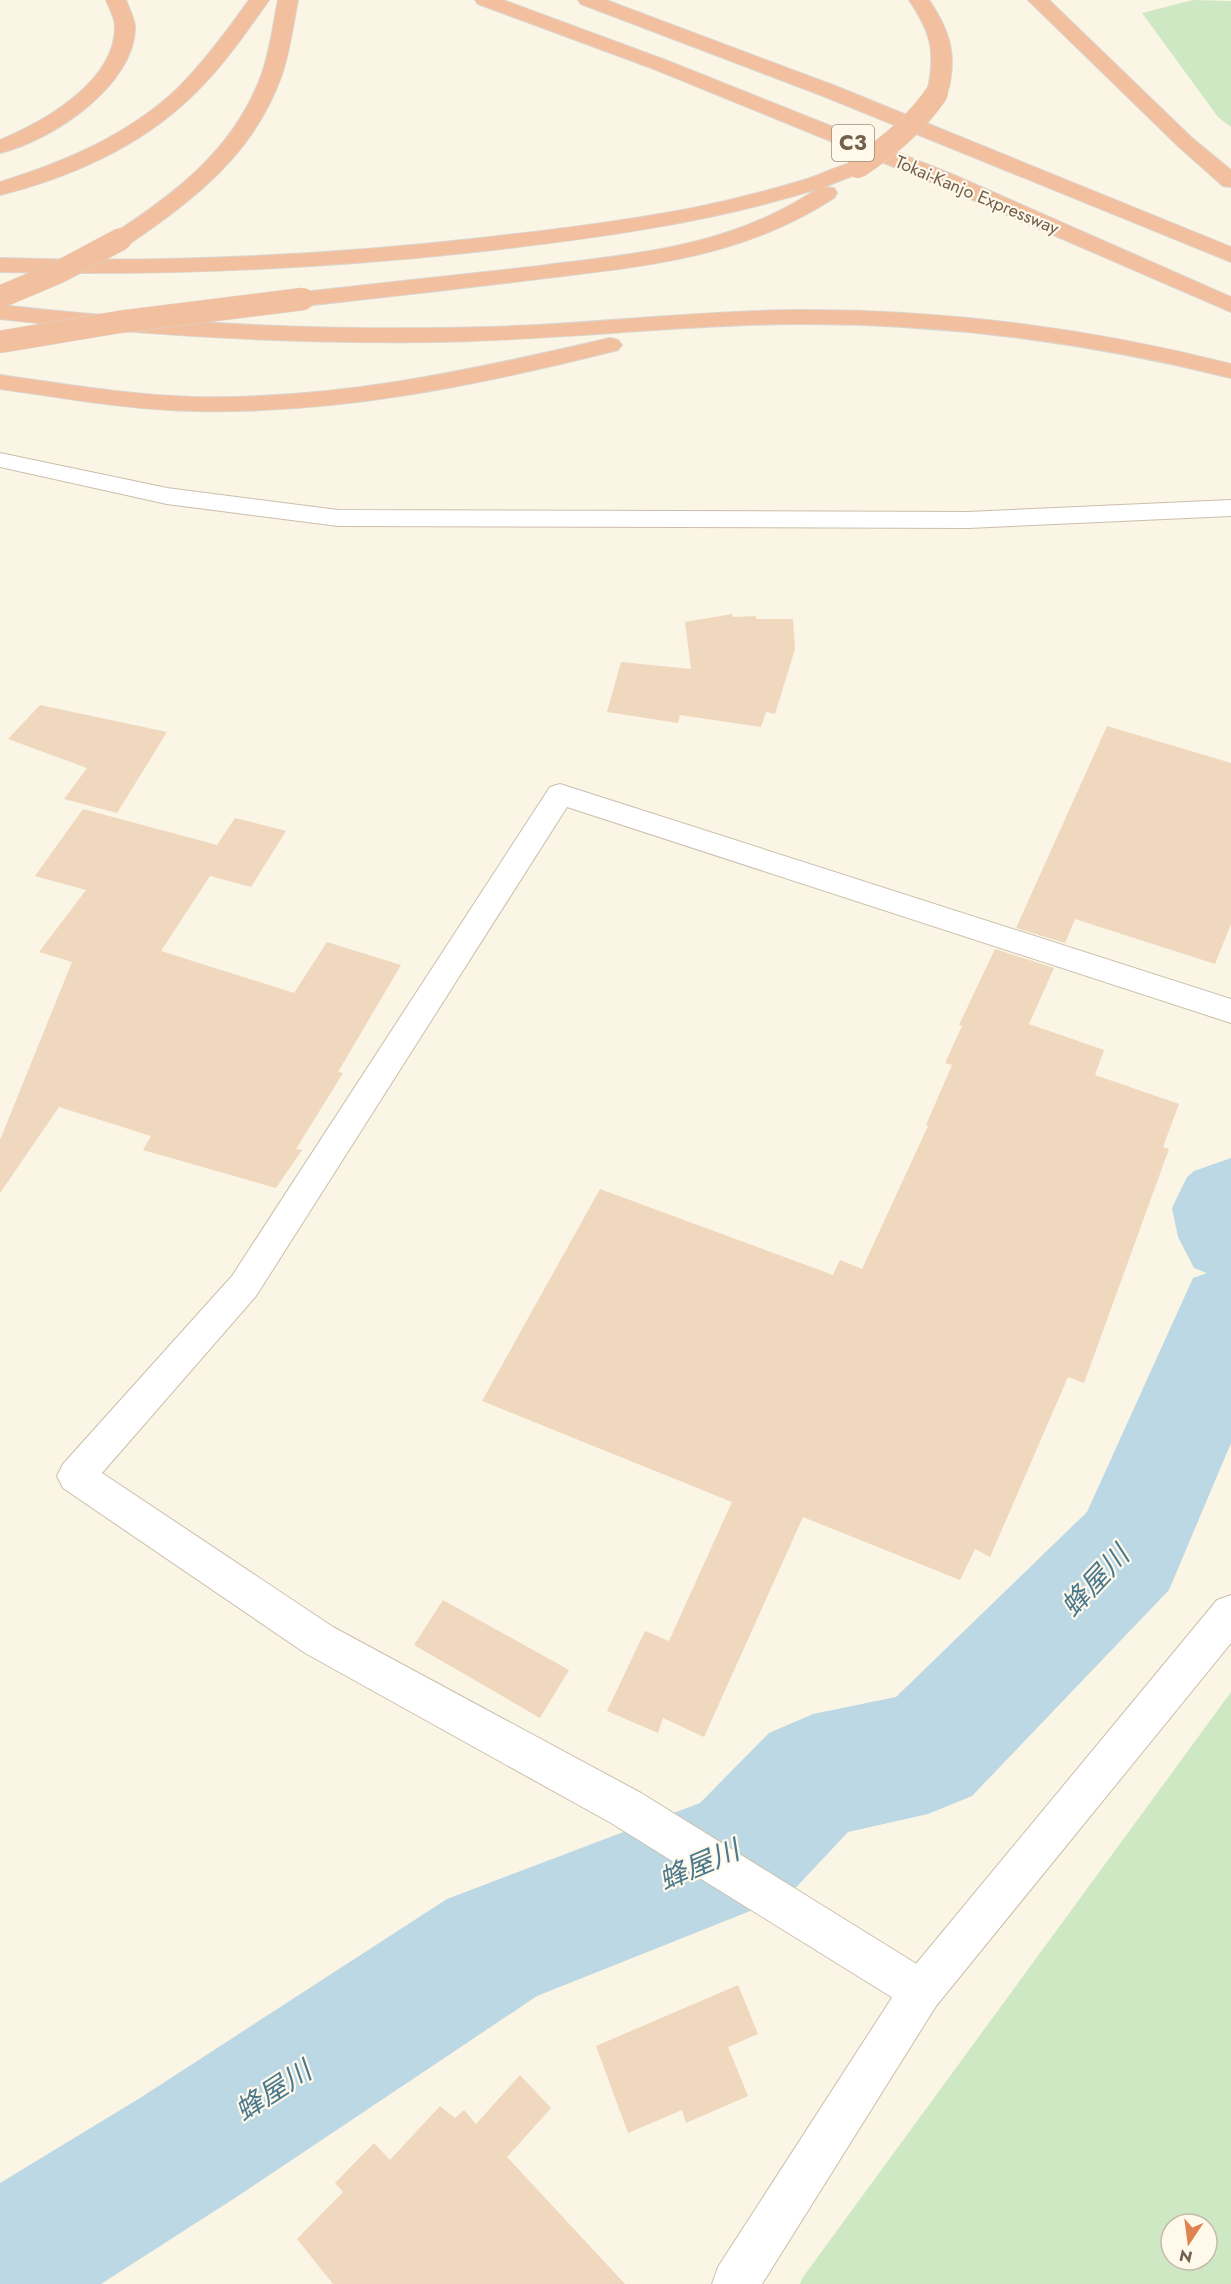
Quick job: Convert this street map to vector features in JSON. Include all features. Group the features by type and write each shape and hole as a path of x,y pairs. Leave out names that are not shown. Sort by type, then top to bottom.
{"highway":[{"path":"0,147 50,125 81,103 105,77 121,52 125,28 116,0"},
{"path":"0,189 88,159 126,138 158,116 185,92 207,67 259,0"},
{"path":"0,297 57,273 121,239 169,207 207,177 238,142 257,110 281,40 288,0"},
{"name":"Tokai-Kanjo Expressway","path":"485,0 661,65 946,180 1224,301"},
{"name":"Tokai-Kanjo Expressway","path":"588,0 721,48 1231,255"},
{"path":"0,342 119,322 616,263 695,248 745,234 786,218 820,197 906,133 924,114 938,93 944,66 942,40 931,17 919,0"},
{"path":"1038,0 1178,135 1231,181"},
{"path":"0,265 164,266 269,262 482,244 583,232 706,212 814,185 858,167"},
{"path":"0,312 182,330 382,336 577,331 739,319 825,317 932,322 1019,329 1076,338 1231,372"},
{"path":"0,382 146,400 219,404 330,398 450,382 648,336 739,319"}],"street":[{"path":"0,460 167,496 339,518 968,520 1231,508"},
{"path":"921,1991 626,1808 319,1640 76,1476 244,1286 560,794 1231,1011"},
{"path":"735,2284 921,1991 1231,1613"}],"green space":[{"path":"1193,0 1231,1 1231,127 1218,117 1142,13"},
{"path":"1231,1692 1231,2284 800,2284 803,2277"}],"building":[{"path":"732,614 733,617 756,616 756,619 793,619 795,649 775,714 766,712 761,727 680,715 678,723 607,712 621,662 691,669 685,622"},
{"path":"40,705 167,732 117,813 64,799 87,768 8,739"},
{"path":"1107,726 1231,763 1231,924 1215,964 1075,919 1065,943 1016,928"},
{"path":"83,809 217,845 235,818 286,831 251,887 210,876 161,951 294,993 327,942 401,965 338,1072 343,1073 296,1149 302,1150 276,1188 143,1150 151,1136 59,1107 0,1193 0,1140 72,962 39,952 86,890 35,876"},
{"path":"995,949 1054,968 1029,1024 1104,1050 1095,1075 1179,1104 1163,1147 1169,1149 1084,1383 1068,1377 990,1557 975,1549 960,1580 803,1517 704,1737 663,1718 658,1733 607,1711 645,1631 669,1641 732,1502 482,1401 600,1189 833,1275 840,1260 862,1269 928,1126 926,1125 952,1065 945,1063 962,1026 959,1025"},
{"path":"443,1600 569,1670 540,1718 414,1645"},
{"path":"738,1985 758,2034 728,2047 748,2096 686,2123 682,2110 628,2133 596,2046"},
{"path":"520,2075 551,2108 507,2157 625,2284 333,2284 297,2239 343,2192 335,2183 374,2143 390,2160 440,2106 455,2118 464,2110 476,2124"}],"waterway":[{"name":"蜂屋川","path":"1231,1201 1224,1208 1231,1237"},
{"name":"蜂屋川","path":"0,2265 189,2147 494,1946 743,1851 813,1777 928,1752 1128,1551 1231,1311"}]}
